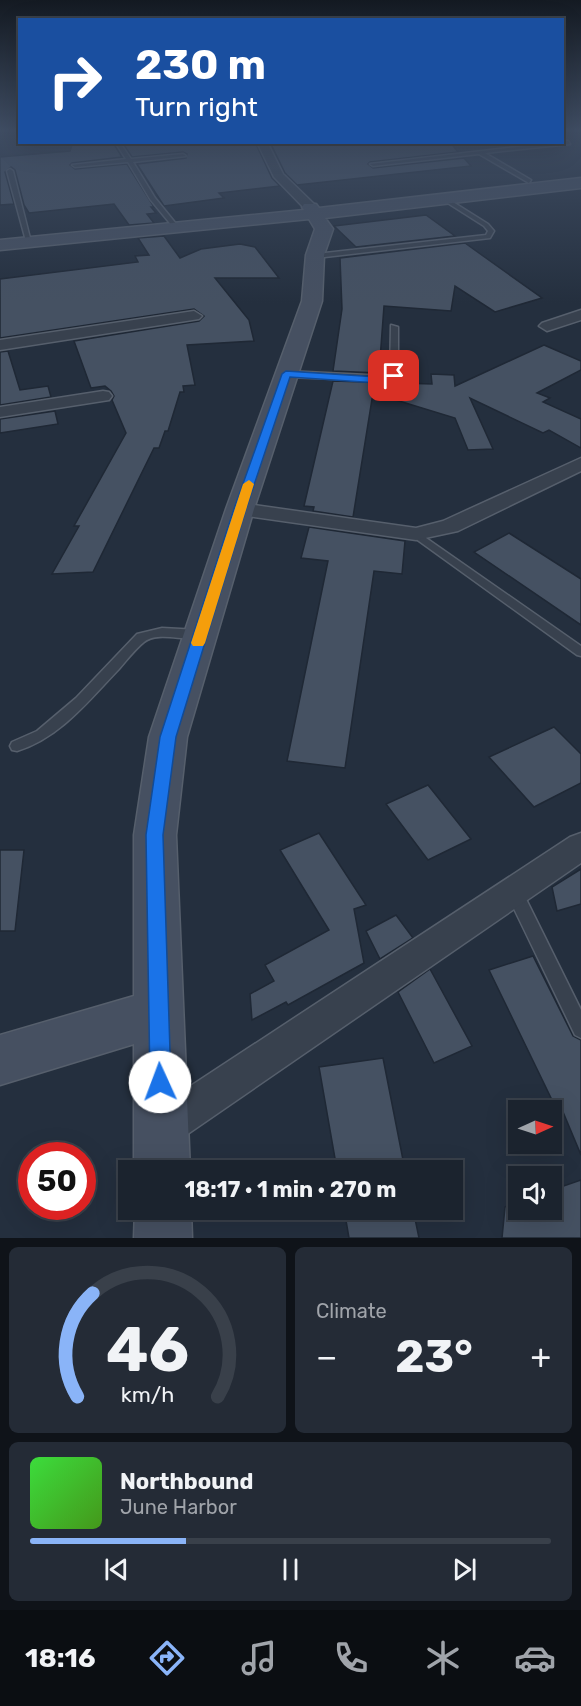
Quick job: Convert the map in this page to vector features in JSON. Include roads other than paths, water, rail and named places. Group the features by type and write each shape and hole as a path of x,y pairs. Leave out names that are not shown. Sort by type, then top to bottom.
{"main road":[{"path":"0,245 226,221 478,188"},
{"path":"303,211 445,199 540,188"},
{"path":"162,1160 155,835 168,737 240,509 312,301 316,255 303,211"},
{"path":"0,1060 158,1013"},
{"path":"163,1220 164,1238"}],"street":[{"path":"287,188 303,211"},
{"path":"547,326 581,315"},
{"path":"0,345 194,316"},
{"path":"0,412 103,396"},
{"path":"240,509 416,534 450,526 581,464"},
{"path":"162,1128 581,846"}],"lane":[{"path":"15,188 29,241"},
{"path":"146,188 175,226"},
{"path":"316,255 488,237 491,231 486,225 445,199"},
{"path":"286,374 388,379 394,376 394,327"},
{"path":"416,534 581,652"},
{"path":"17,746 42,735 81,701 141,637 162,632 201,634"},
{"path":"514,891 581,1029"}]}
